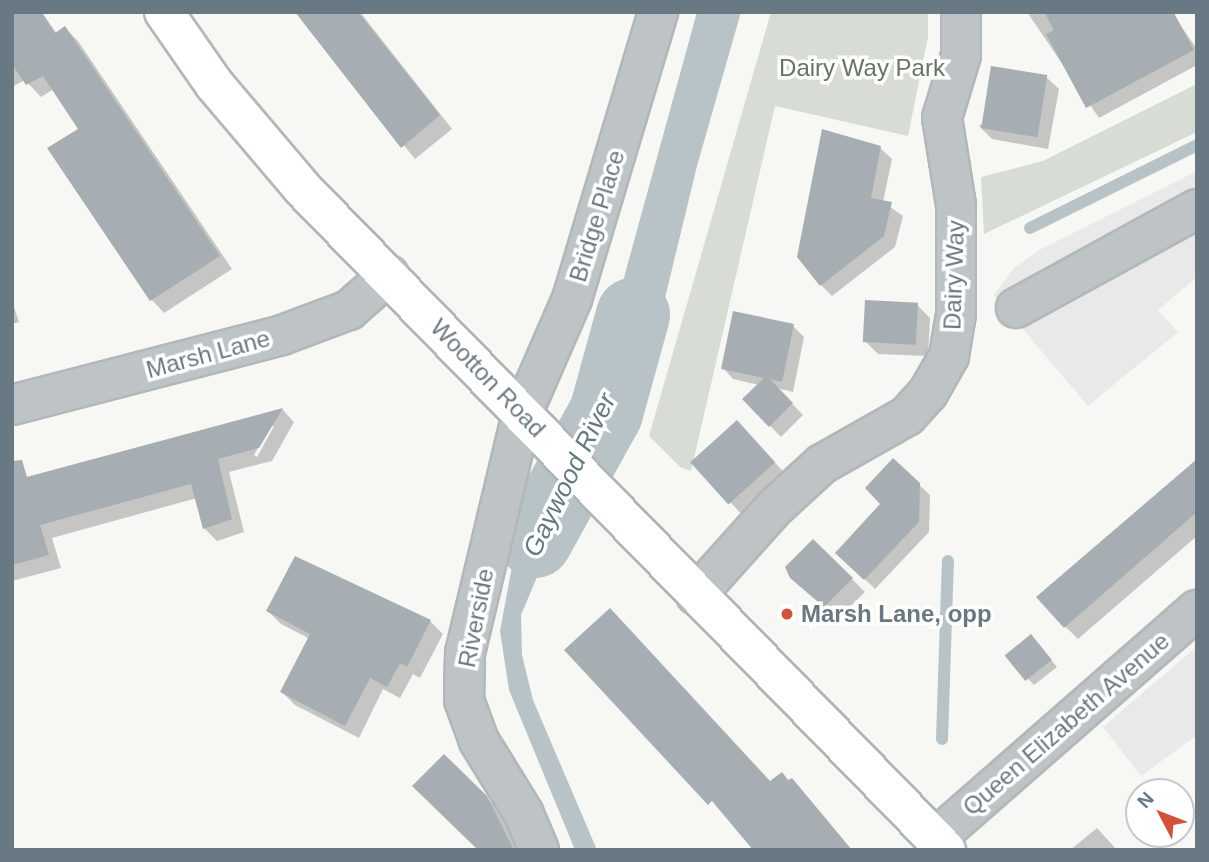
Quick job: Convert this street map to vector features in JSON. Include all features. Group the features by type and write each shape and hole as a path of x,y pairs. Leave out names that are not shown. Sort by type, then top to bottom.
{"main road":[{"name":"Wootton Road","path":"164,12 214,84 303,189 941,844"}],"street":[{"name":"Bridge Place","path":"530,423 572,299 658,12"},
{"name":"Dairy Way","path":"696,595 775,507 822,464 907,416 928,393 948,356 957,314 956,205 942,118 961,55 961,12"},
{"path":"1016,308 1197,209"},
{"name":"Marsh Lane","path":"12,405 282,335 349,310 389,275"},
{"name":"Riverside","path":"530,423 466,653 464,700 479,741 524,814 539,850"},
{"name":"Queen Elizabeth Avenue","path":"941,844 1197,610"}],"shaded area":[{"name":"Gaywood River","path":"697,12 741,12 697,166 640,401 624,431 588,393 595,383"},
{"path":"1197,171 1197,277 1158,310 1178,332 1088,406 994,295 1014,268 1041,249"},
{"path":"557,467 586,494 540,570 521,615 522,655 533,700 597,850 575,850 509,690 500,631 516,545"},
{"path":"1196,647 1197,735 1141,776 1103,727"}],"green space":[{"name":"Dairy Way Park","path":"771,12 928,12 928,37 908,136 775,106 691,471 680,467 649,436"},
{"path":"1197,84 1197,132 984,234 981,177 1043,161"}],"building":[{"path":"12,12 41,12 55,33 65,26 220,256 150,301 47,148 78,129 43,76 26,85 12,64"},
{"path":"295,12 358,12 440,115 401,148"},
{"path":"1044,12 1174,13 1194,50 1086,108 1046,34 1054,30"},
{"path":"991,66 1047,75 1037,137 981,128"},
{"path":"822,129 881,146 871,198 892,202 884,236 820,286 797,257"},
{"path":"865,300 918,303 916,345 863,342"},
{"path":"733,311 794,324 782,382 770,379 793,403 769,427 742,399 764,378 721,369"},
{"path":"283,408 259,448 218,459 232,519 203,529 191,484 40,525 49,555 12,565 12,461 22,460 27,477"},
{"path":"737,420 775,462 728,505 690,462"},
{"path":"893,458 920,483 919,522 864,580 835,553 880,504 865,488"},
{"path":"1197,459 1197,512 1064,628 1036,597"},
{"path":"813,539 853,578 824,607 790,578 785,567"},
{"path":"295,556 431,620 407,667 400,663 387,687 370,678 345,726 280,692 310,634 266,611"},
{"path":"610,608 770,781 782,772 788,780 792,778 852,850 753,850 712,801 708,805 564,650"},
{"path":"1031,634 1052,660 1025,681 1005,655"},
{"path":"444,754 487,796 514,850 478,850 412,786"}],"waterway":[{"path":"1030,228 1197,145"},
{"name":"Gaywood River","path":"535,541 606,413 633,315"},
{"path":"942,739 948,561"}],"place":[{"name":"Marsh Lane, opp","path":"787,614"}]}
